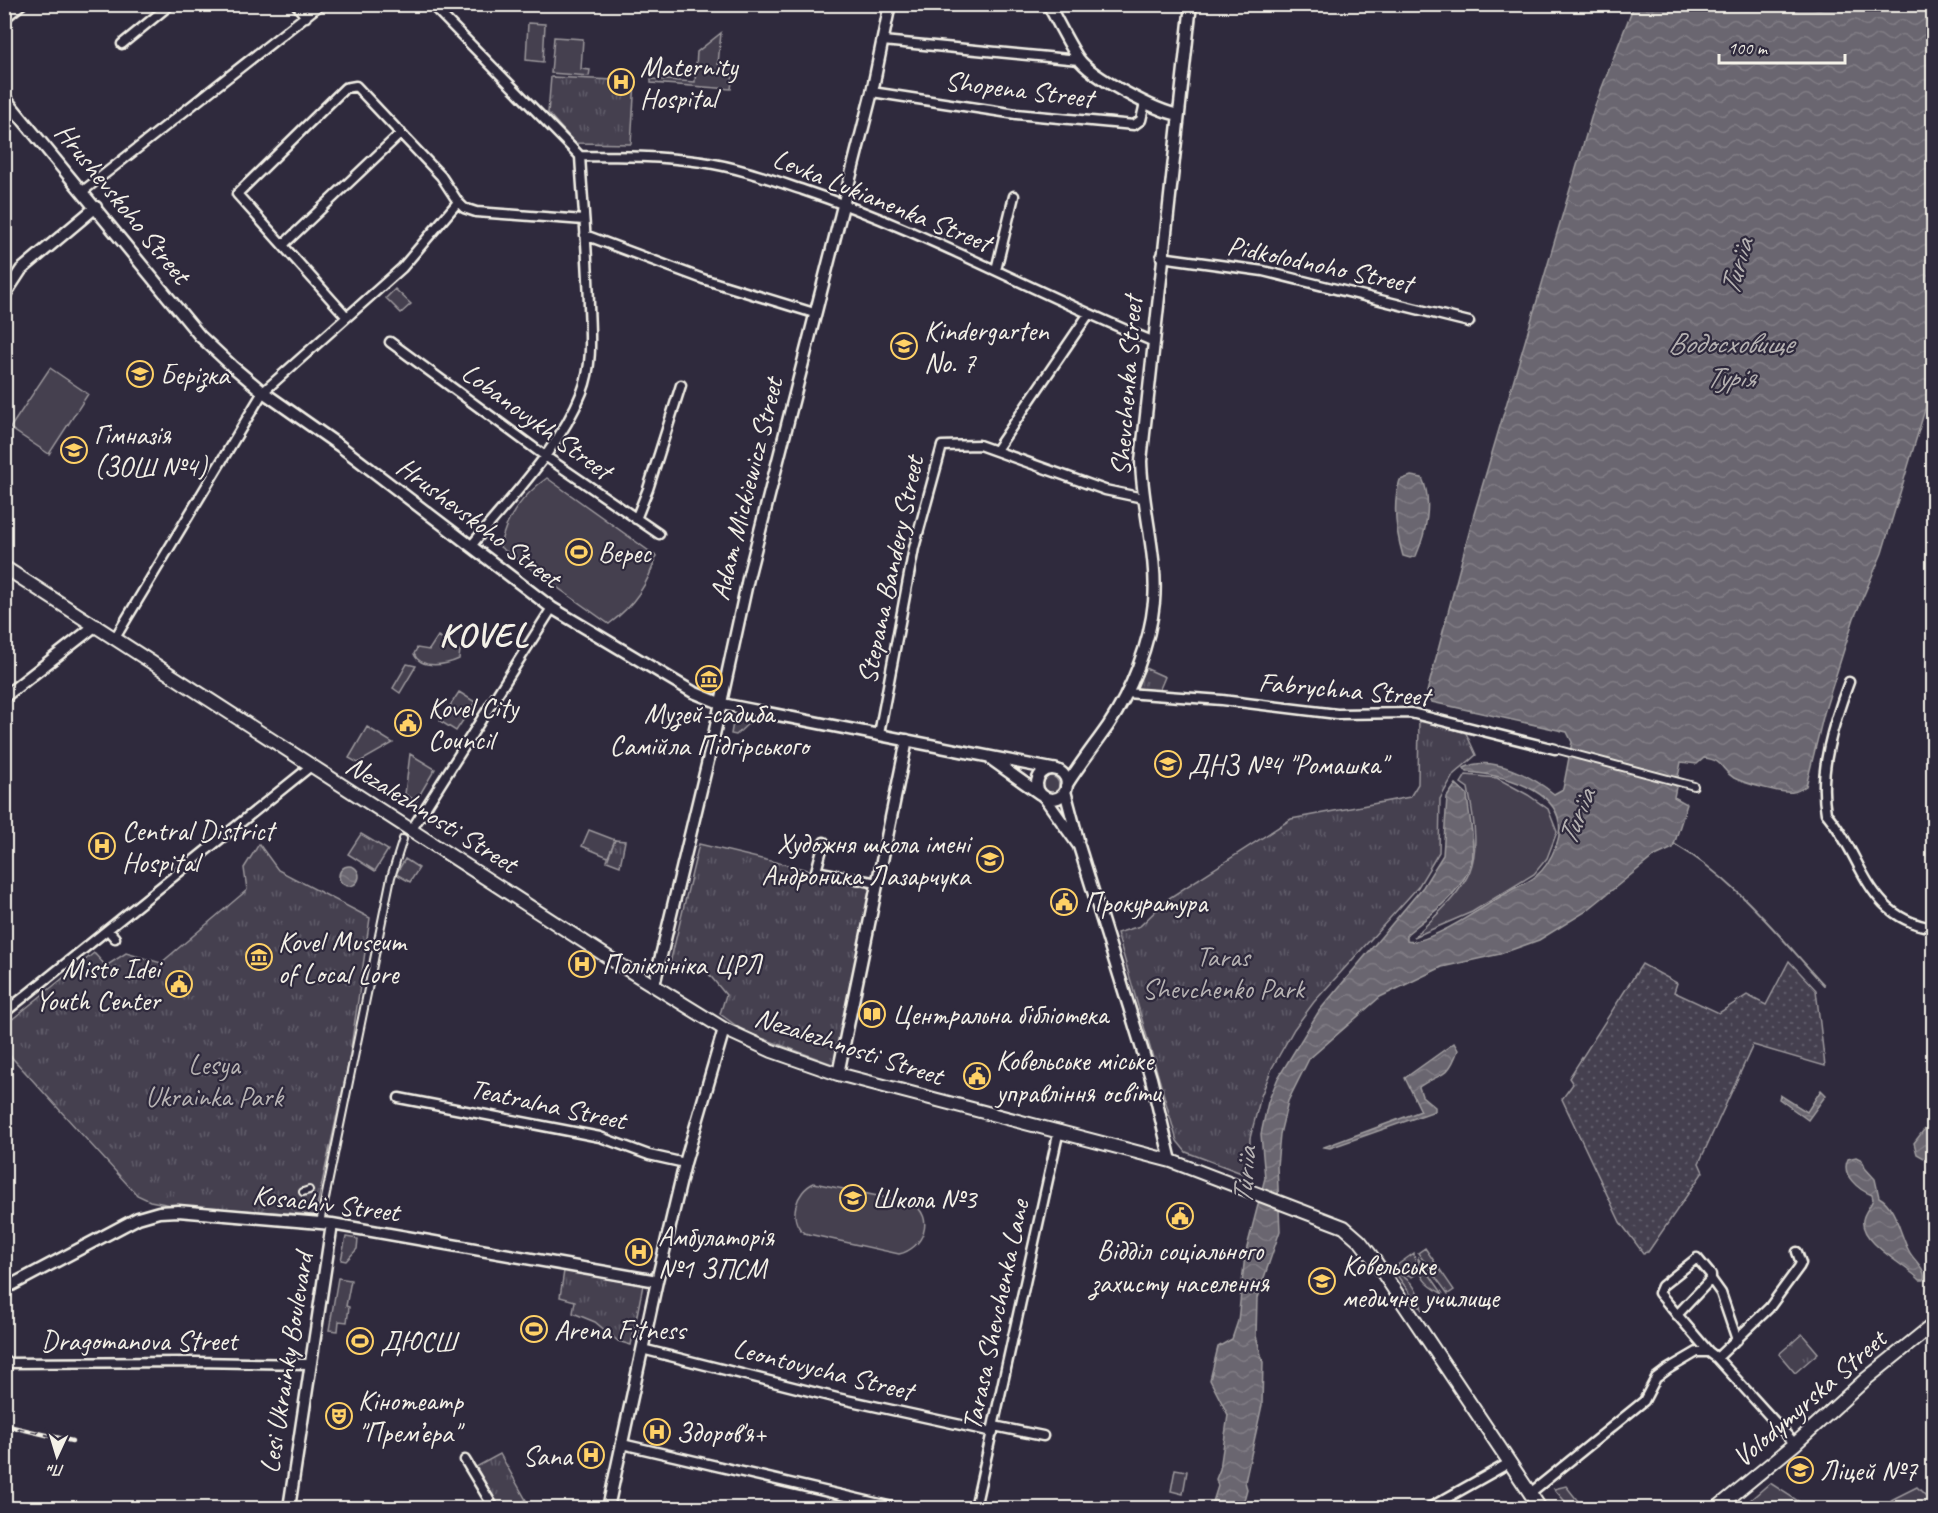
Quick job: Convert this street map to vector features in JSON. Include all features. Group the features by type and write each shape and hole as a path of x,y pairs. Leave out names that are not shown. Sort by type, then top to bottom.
{"main road":[{"name":"Nezalezhnosti Street","path":"4,567 724,1029 772,1051 838,1074 1171,1161 1224,1179 1344,1227 1360,1241 1540,1509"},
{"name":"Volodymyrska Street","path":"1717,1509 1795,1444 1866,1379 1934,1324"}],"street":[{"path":"4,19 22,4"},
{"path":"122,44 171,4"},
{"path":"296,4 306,17"},
{"path":"83,191 321,4"},
{"path":"431,4 580,156 589,366 583,390 573,411 544,456 471,546"},
{"name":"Adam Mickiewicz Street","path":"654,985 722,704 749,574 872,92 890,4"},
{"path":"1048,4 1079,60"},
{"name":"Shevchenka Street","path":"1066,789 1081,762 1107,728 1126,693 1149,628 1154,603 1152,558 1143,498 1141,462 1161,257 1191,4"},
{"path":"883,41 1079,60 1145,103 1165,113 1179,115"},
{"path":"346,316 284,244 237,195 345,88 356,86 441,176 464,208 476,212 584,220"},
{"name":"Shopena Street","path":"872,92 1016,114 1134,125 1141,120 1145,103"},
{"name":"Hrushevskoho Street","path":"4,97 200,336 263,392 340,446 552,608 693,692 722,704 987,756 1043,796 1079,846"},
{"path":"284,244 401,133"},
{"name":"Levka Lukianenka Street","path":"580,156 702,162 744,170 844,204 996,270 1088,315 1152,341"},
{"path":"996,270 1014,196"},
{"path":"115,638 263,392 402,268 458,202"},
{"path":"4,296 21,270 96,207"},
{"path":"585,235 702,279 814,313"},
{"name":"Pidkolodnoho Street","path":"1161,257 1263,271 1469,322"},
{"path":"996,450 1088,315"},
{"name":"Lobanovykh Street","path":"390,342 544,456 659,534"},
{"path":"636,519 648,489 681,385"},
{"name":"Stepana Bandery Street","path":"879,734 914,548 942,446 979,445 1105,490 1143,498"},
{"path":"412,829 552,608"},
{"path":"4,697 96,626"},
{"path":"1849,682 1829,745 1826,813 1889,911 1908,921 1934,928"},
{"name":"Fabrychna Street","path":"1126,693 1222,700 1337,714 1411,713 1555,749"},
{"path":"838,1074 907,740"},
{"path":"1555,749 1694,786"},
{"path":"987,756 1055,770 1065,777 1079,846 1151,1078 1171,1161"},
{"path":"1066,789 1059,797 1043,796 1037,786 1039,776 1081,762"},
{"path":"4,1013 311,766"},
{"name":"Lesi Ukrainky Boulevard","path":"289,1509 310,1364 326,1224 391,878 403,839"},
{"path":"824,842 816,871 877,883"},
{"path":"108,930 115,938"},
{"path":"608,1509 685,1163 724,1029"},
{"name":"Teatralna Street","path":"399,1098 600,1137 649,1155 685,1163"},
{"name":"Tarasa Shevchenka Lane","path":"975,1509 1059,1130"},
{"name":"Kosachiv Street","path":"4,1289 138,1218 159,1212 326,1224 657,1281"},
{"path":"1717,1358 1770,1308 1800,1267 1797,1252"},
{"path":"1737,1340 1721,1293 1711,1279 1711,1275 1697,1258 1662,1286 1659,1293 1677,1315 1795,1444"},
{"path":"1677,1315 1711,1279"},
{"name":"Leontovycha Street","path":"642,1349 837,1398 994,1429 1043,1436"},
{"path":"1529,1494 1644,1401 1656,1378 1688,1355 1709,1352"},
{"name":"Dragomanova Street","path":"4,1363 310,1364"},
{"path":"622,1444 897,1509"},
{"path":"465,1460 494,1509"},
{"path":"1429,1509 1509,1463"}],"green space":[{"path":"528,23 545,24 543,62 526,60"},
{"path":"721,33 718,64 734,66 731,89 651,83 651,79 695,82 697,52"},
{"path":"554,37 583,39 581,69 590,70 589,76 551,73"},
{"path":"551,77 635,81 631,144 575,143 548,113"},
{"path":"395,289 411,304 401,313 386,298"},
{"path":"50,368 88,394 49,454 10,428"},
{"path":"547,478 656,556 649,576 638,594 609,624 500,547 506,526 523,499"},
{"path":"438,636 460,650 459,659 434,665 417,659 414,654 417,648 429,650"},
{"path":"407,664 416,666 400,693 393,688"},
{"path":"1145,668 1165,677 1159,691 1136,688"},
{"path":"459,692 475,702 456,731 440,721"},
{"path":"734,717 752,720 736,735 731,734"},
{"name":"Taras Shevchenko Park","path":"1419,719 1466,733 1476,755 1454,774 1440,799 1439,852 1418,887 1314,1002 1294,1029 1272,1068 1261,1096 1250,1138 1250,1161 1244,1174 1186,1152 1177,1141 1117,933 1140,926 1169,898 1291,819 1410,797 1418,784"},
{"path":"367,727 393,743 358,763 349,758"},
{"path":"410,754 435,769 416,801 405,794"},
{"path":"1466,775 1497,778 1528,795 1548,809 1557,832 1547,858 1534,874 1472,912 1414,937 1449,902 1469,873 1474,857 1475,838 1468,788 1461,783"},
{"path":"1050,776 1056,779 1059,785 1056,791 1050,794 1044,791 1041,785 1044,779"},
{"path":"589,830 615,840 608,857 582,846"},
{"path":"361,834 388,850 375,871 348,854"},
{"path":"615,840 625,841 620,866 607,861"},
{"name":"Lesya Ukrainka Park","path":"259,844 278,870 370,918 349,1061 315,1215 171,1205 150,1201 137,1195 5,1050 5,1025 94,953 106,966 126,953 161,963 247,890 244,868"},
{"path":"699,844 871,885 835,1065 745,1032 720,1014 726,995 703,967 670,963"},
{"path":"405,859 419,868 410,882 396,874"},
{"path":"1789,961 1816,990 1825,1066 1753,1045 1699,1163 1703,1172 1648,1252 1643,1253 1620,1222 1562,1099 1573,1084 1569,1078 1642,964 1677,983 1674,992 1719,1013 1747,995 1766,1005"},
{"path":"814,1183 912,1203 923,1217 924,1232 915,1246 899,1254 804,1233 796,1220 796,1206 802,1192"},
{"path":"346,1237 358,1239 357,1249 346,1261 341,1260"},
{"path":"1425,1248 1454,1290 1448,1294 1418,1253"},
{"path":"1414,1253 1416,1274 1412,1277 1393,1268"},
{"path":"1418,1258 1443,1294 1424,1280"},
{"path":"564,1271 643,1285 631,1345 618,1341 595,1322 573,1313 575,1301 560,1297"},
{"path":"1394,1271 1414,1286 1422,1310"},
{"path":"338,1278 351,1280 346,1306 349,1307 347,1322 339,1321 338,1331 329,1330"},
{"path":"1802,1334 1818,1353 1795,1373 1779,1354"},
{"path":"500,1454 526,1500 511,1508 500,1508 476,1467"},
{"path":"1175,1469 1187,1471 1183,1494 1171,1491"},
{"path":"1770,1483 1809,1508 1741,1508"},
{"path":"1566,1486 1578,1501 1575,1508 1571,1508 1554,1489"},
{"path":"1917,1487 1929,1499 1916,1508 1898,1508 1891,1500"}],"water":[{"name":"Водосховище Турія","path":"1634,5 1933,5 1933,383 1882,553 1854,618 1824,713 1806,786 1795,792 1772,790 1734,778 1719,763 1710,759 1704,758 1697,764 1681,762 1674,797 1687,804 1673,848 1653,857 1585,912 1539,940 1500,954 1442,967 1380,997 1309,1059 1288,1101 1280,1134 1277,1166 1280,1231 1257,1298 1256,1336 1263,1362 1262,1405 1245,1482 1247,1489 1242,1508 1211,1508 1218,1486 1216,1479 1220,1469 1228,1415 1210,1380 1218,1347 1232,1339 1238,1321 1245,1255 1265,1178 1261,1134 1268,1102 1278,1078 1319,1011 1423,887 1443,855 1447,797 1456,784 1467,794 1472,860 1462,883 1446,902 1407,934 1407,941 1416,941 1443,931 1530,881 1545,866 1556,846 1560,828 1556,812 1547,800 1534,790 1518,783 1500,777 1467,772 1464,768 1475,764 1487,764 1512,769 1554,794 1563,789 1572,742 1567,732 1432,702 1427,692 1474,514 1594,108"},
{"path":"1411,476 1422,478 1428,507 1420,547 1416,556 1410,558 1403,556 1398,537 1396,499 1400,480"},
{"path":"345,866 353,866 359,872 359,880 353,886 345,886 339,880 339,872"},
{"path":"1454,1043 1458,1050 1450,1067 1419,1087 1422,1096 1435,1107 1435,1111 1330,1148 1324,1147 1421,1111 1405,1078"},
{"path":"1821,1090 1826,1095 1808,1120 1779,1099 1780,1095 1807,1112"},
{"path":"1931,1125 1933,1158 1924,1158 1917,1154 1914,1143"},
{"path":"1856,1157 1862,1160 1865,1168 1875,1179 1879,1197 1885,1201 1894,1214 1909,1251 1922,1268 1924,1280 1920,1280 1868,1237 1863,1220 1873,1199 1872,1195 1852,1181 1846,1165 1848,1159"}],"waterway":[{"path":"1674,844 1696,858 1736,890 1824,985"}],"railway":[{"path":"4,1425 72,1441"}],"place":[{"name":"Maternity Hospital","path":"621,82"},
{"name":"Kindergarten No. 7","path":"904,346"},
{"name":"Берізка","path":"140,374"},
{"name":"Гімназія (ЗОШ №4)","path":"74,450"},
{"name":"Верес","path":"579,552"},
{"name":"Музей-садиба Самійла Підгірського","path":"709,679"},
{"name":"Kovel City Council","path":"408,723"},
{"name":"ДНЗ №4 \"Ромашка\"","path":"1168,764"},
{"name":"Central District Hospital","path":"102,846"},
{"name":"Художня школа імені Андроника Лазарчука","path":"990,859"},
{"name":"Прокуратура","path":"1064,902"},
{"name":"Kovel Museum of Local Lore","path":"259,957"},
{"name":"Поліклініка ЦРЛ","path":"582,964"},
{"name":"Misto Idei Youth Center","path":"179,984"},
{"name":"Центральна бібліотека","path":"872,1014"},
{"name":"Ковельське міське управління освіти","path":"977,1076"},
{"name":"Школа №3","path":"853,1198"},
{"name":"Відділ соціального захисту населення","path":"1180,1216"},
{"name":"Амбулаторія №1 ЗПСМ","path":"639,1252"},
{"name":"Ковельське медичне училище","path":"1322,1281"},
{"name":"Arena Fitness","path":"534,1329"},
{"name":"ДЮСШ","path":"360,1341"},
{"name":"Кінотеатр \"Прем’єра\"","path":"339,1416"},
{"name":"Здоров'я+","path":"657,1432"},
{"name":"Sana","path":"591,1455"},
{"name":"Ліцей №7","path":"1800,1470"}],"district":[{"name":"KOVEL","path":"484,634"}],"water label":[{"name":"Turiia","path":"1736,267"},
{"name":"Turiia","path":"1576,817"},
{"name":"Turiia","path":"1244,1176"}]}
